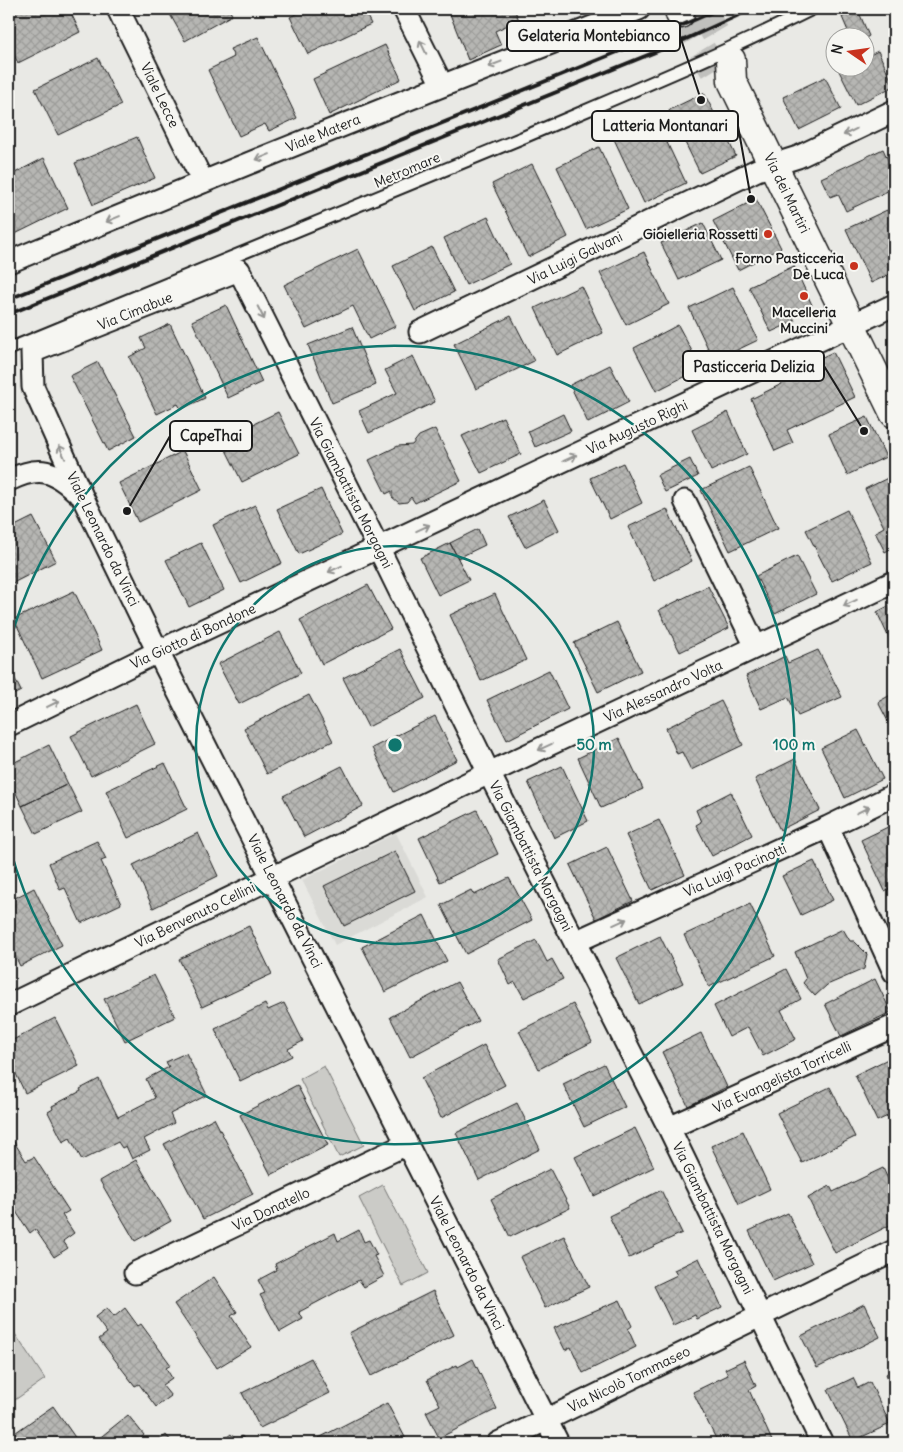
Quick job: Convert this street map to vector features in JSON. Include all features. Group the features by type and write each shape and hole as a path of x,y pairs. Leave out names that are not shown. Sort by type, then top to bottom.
{"street":[{"name":"Viale Lecce","path":"118,9 202,182"},
{"path":"404,9 442,85"},
{"name":"Viale Matera","path":"9,262 442,85 639,9"},
{"name":"Via dei Martiri","path":"725,71 773,164 894,413"},
{"name":"Via Luigi Galvani","path":"420,332 757,170 798,157 894,111"},
{"name":"Via Cimabue","path":"32,352 239,270"},
{"name":"Via Giambattista Morgagni","path":"239,270 489,773 669,1128 822,1443"},
{"name":"Via Augusto Righi","path":"379,549 894,305"},
{"name":"Viale Leonardo da Vinci","path":"32,352 32,387 82,496 158,652 558,1443"},
{"path":"9,480 37,470 52,472 66,481 82,496"},
{"path":"686,501 756,647"},
{"name":"Via Giotto di Bondone","path":"9,725 158,652 379,549"},
{"name":"Via Alessandro Volta","path":"489,773 894,582"},
{"name":"Via Benvenuto Cellini","path":"9,1005 489,773"},
{"name":"Via Luigi Pacinotti","path":"576,942 894,795"},
{"path":"828,827 894,972"},
{"name":"Via Evangelista Torricelli","path":"669,1128 894,1026"},
{"name":"Via Donatello","path":"135,1273 407,1144"},
{"name":"Via Nicolò Tommaseo","path":"498,1443 894,1251"}],"lane":[{"name":"Metromare","path":"9,349 300,232 670,74 812,9"}],"shaded area":[{"path":"396,833 428,897 335,945 302,880"},
{"path":"324,1066 364,1145 339,1157 300,1079"},
{"path":"383,1185 428,1273 403,1286 359,1198"},
{"path":"9,1325 45,1379 9,1404"}],"building":[{"path":"19,9 69,9 80,32 18,63 9,45 9,14"},
{"path":"167,9 229,9 232,15 185,41"},
{"path":"306,9 363,9 371,24 308,54 290,17"},
{"path":"448,9 514,9 519,20 495,31 501,45 468,60"},
{"path":"563,9 577,9 566,14"},
{"path":"858,10 866,28 847,28 842,17"},
{"path":"258,37 297,118 269,131 265,124 239,136 208,70 234,57 230,49"},
{"path":"385,45 401,79 329,115 313,79"},
{"path":"878,51 894,86 856,105 842,78 876,78 876,52"},
{"path":"98,58 121,105 58,135 35,89"},
{"path":"825,77 841,109 799,130 783,97"},
{"path":"704,93 736,156 700,173 669,110"},
{"path":"655,117 686,183 644,203 613,137"},
{"path":"137,137 155,178 93,205 75,163"},
{"path":"599,147 628,209 586,229 557,167"},
{"path":"883,149 894,173 894,188 846,211 838,194 830,197 821,178"},
{"path":"44,158 68,208 9,237 9,176"},
{"path":"532,164 568,237 528,257 492,184"},
{"path":"756,199 781,248 738,270 713,221"},
{"path":"887,210 894,225 894,272 871,283 846,229"},
{"path":"488,217 510,264 466,285 444,238"},
{"path":"703,223 721,260 679,280 661,243"},
{"path":"432,247 454,292 415,311 393,266"},
{"path":"358,249 396,326 369,339 353,306 306,329 284,285"},
{"path":"644,252 669,304 626,325 600,273"},
{"path":"794,266 812,305 792,315 795,321 771,332 749,287"},
{"path":"581,286 603,333 557,355 535,308"},
{"path":"733,287 758,340 714,361 689,308"},
{"path":"226,305 262,382 228,398 192,321"},
{"path":"511,316 534,361 476,389 454,344"},
{"path":"170,324 205,398 181,409 178,404 157,414 129,357 146,348 141,338"},
{"path":"678,325 701,368 656,391 634,348"},
{"path":"352,327 376,385 332,403 308,345"},
{"path":"833,352 855,397 787,430 793,443 775,451 751,399 792,379 789,373"},
{"path":"413,356 435,402 369,433 359,411 397,393 385,370"},
{"path":"98,362 136,436 108,451 70,376"},
{"path":"610,365 629,402 588,423 570,385"},
{"path":"278,412 299,454 242,482 221,440"},
{"path":"728,412 747,454 711,471 692,430"},
{"path":"563,414 571,431 535,447 528,431"},
{"path":"503,417 521,454 481,473 462,436"},
{"path":"867,417 886,457 847,475 829,434"},
{"path":"435,429 461,481 415,503 411,497 407,502 399,503 392,497 392,491 386,494 369,460 398,446 412,445 419,436"},
{"path":"183,451 202,490 138,522 119,483"},
{"path":"690,459 698,476 665,492 657,475"},
{"path":"623,463 642,503 610,519 590,478"},
{"path":"749,467 778,528 730,551 701,490"},
{"path":"894,475 894,547 885,552 875,532 884,527 865,489"},
{"path":"321,489 342,534 299,554 277,509"},
{"path":"544,500 559,530 525,547 509,517"},
{"path":"255,505 282,563 241,583 213,525"},
{"path":"667,509 692,561 654,581 628,527"},
{"path":"847,510 872,562 832,581 806,530"},
{"path":"33,517 56,561 9,585 9,529"},
{"path":"478,529 485,545 458,558 450,543"},
{"path":"201,543 224,590 189,607 166,560"},
{"path":"450,543 469,580 438,595 420,558"},
{"path":"797,556 816,594 775,614 756,576"},
{"path":"368,585 391,629 322,664 300,620"},
{"path":"708,586 729,628 680,652 659,610"},
{"path":"74,591 102,650 42,678 14,619"},
{"path":"495,594 526,660 481,681 450,615"},
{"path":"894,603 894,649 877,612"},
{"path":"617,622 641,671 598,692 574,643"},
{"path":"280,632 301,673 239,704 218,664"},
{"path":"400,649 425,698 368,727 343,678"},
{"path":"818,650 842,697 798,716 788,697 761,709 746,676 785,656 788,663"},
{"path":"9,667 21,691 9,697"},
{"path":"549,670 568,709 507,740 487,700"},
{"path":"894,693 894,733 878,702"},
{"path":"309,695 333,741 267,774 244,728"},
{"path":"721,701 743,745 691,770 682,752 677,754 666,728"},
{"path":"136,704 155,744 91,776 71,736"},
{"path":"435,716 457,760 394,792 372,748"},
{"path":"858,730 883,779 845,798 821,748"},
{"path":"619,738 643,789 601,808 578,758"},
{"path":"49,745 68,784 22,806 9,778 9,765"},
{"path":"795,759 820,810 780,830 755,779"},
{"path":"165,763 187,809 128,838 106,791"},
{"path":"342,766 363,806 304,837 283,796"},
{"path":"562,766 588,821 554,838 528,782"},
{"path":"68,784 82,812 36,834 22,806"},
{"path":"731,792 752,835 712,856 696,825 701,822 696,810"},
{"path":"477,810 498,854 440,882 419,838"},
{"path":"659,820 685,875 652,890 626,835"},
{"path":"894,824 894,886 885,891 861,840"},
{"path":"198,833 218,876 153,908 133,865"},
{"path":"97,841 106,859 101,861 121,904 81,923 65,888 60,890 49,863"},
{"path":"607,847 633,901 596,919 570,865"},
{"path":"395,851 415,891 344,926 324,886"},
{"path":"814,861 833,900 801,915 782,876"},
{"path":"509,878 532,920 466,954 441,905 471,890 474,895"},
{"path":"34,888 62,945 20,966 9,944 9,901"},
{"path":"750,904 775,956 709,987 684,935"},
{"path":"424,915 447,961 385,992 362,947"},
{"path":"249,926 272,974 202,1007 179,959"},
{"path":"843,929 850,941 854,941 867,954 864,969 827,985 815,996 803,983 806,979 795,952"},
{"path":"660,936 683,983 639,1004 616,958"},
{"path":"536,940 547,962 552,959 563,979 524,998 515,982 510,985 498,959"},
{"path":"786,969 801,999 781,1010 796,1039 763,1056 748,1027 729,1037 714,1006"},
{"path":"154,975 175,1017 125,1041 104,999"},
{"path":"875,979 891,1012 841,1036 825,1004"},
{"path":"457,982 478,1021 410,1057 390,1017"},
{"path":"284,1003 303,1041 288,1049 292,1056 240,1081 215,1029 265,1004 268,1010"},
{"path":"573,1004 592,1042 539,1069 519,1031"},
{"path":"55,1018 79,1066 25,1093 9,1059 9,1042"},
{"path":"701,1033 727,1087 688,1106 662,1052"},
{"path":"484,1045 505,1085 441,1118 421,1078"},
{"path":"186,1053 207,1095 170,1114 174,1123 144,1139 150,1150 132,1159 126,1146 122,1148 118,1142 82,1160 70,1138 63,1142 48,1112 53,1109 52,1106 99,1079 118,1117 155,1098 146,1079 169,1067 166,1062"},
{"path":"894,1056 894,1113 877,1121 855,1075"},
{"path":"604,1064 625,1107 584,1127 563,1084"},
{"path":"297,1085 328,1145 271,1175 240,1115"},
{"path":"830,1087 855,1137 802,1163 777,1113"},
{"path":"517,1103 540,1149 479,1180 456,1133"},
{"path":"214,1118 253,1194 203,1219 164,1144"},
{"path":"635,1128 654,1167 594,1196 575,1157"},
{"path":"743,1131 770,1189 739,1204 711,1146"},
{"path":"14,1142 26,1161 34,1157 69,1211 62,1215 74,1233 63,1241 68,1248 54,1257 35,1229 30,1233 9,1201 9,1145"},
{"path":"136,1160 171,1221 135,1241 100,1181"},
{"path":"883,1168 894,1192 894,1223 835,1253 808,1198 830,1186 833,1192"},
{"path":"550,1169 570,1208 510,1237 491,1199"},
{"path":"661,1190 682,1233 629,1258 609,1216"},
{"path":"788,1213 812,1263 773,1281 749,1231"},
{"path":"359,1230 364,1242 369,1240 377,1255 374,1256 384,1276 364,1287 359,1280 299,1312 303,1319 280,1332 260,1295 265,1293 258,1280 277,1270 275,1264 335,1233 338,1241"},
{"path":"564,1236 589,1287 545,1308 520,1257"},
{"path":"699,1258 722,1307 697,1319 695,1315 673,1325 654,1286 677,1275 674,1270"},
{"path":"214,1277 237,1312 231,1316 251,1347 217,1368 174,1304"},
{"path":"433,1291 454,1335 371,1376 349,1333"},
{"path":"620,1300 632,1326 628,1329 636,1347 583,1373 571,1347 565,1350 554,1328"},
{"path":"864,1304 880,1337 817,1368 801,1336"},
{"path":"107,1308 114,1317 125,1308 138,1326 141,1324 171,1365 166,1368 172,1378 162,1385 171,1396 156,1407 139,1384 135,1386 99,1339 107,1333 95,1317"},
{"path":"311,1358 330,1393 260,1428 242,1393"},
{"path":"473,1359 497,1409 439,1438 426,1412 440,1405 427,1380"},
{"path":"744,1360 756,1386 749,1390 773,1443 718,1443 693,1392 728,1375 725,1369"},
{"path":"894,1370 894,1392 886,1374"},
{"path":"853,1378 858,1388 870,1382 890,1424 853,1441 828,1390"},
{"path":"387,1403 408,1443 309,1443"},
{"path":"53,1406 79,1443 9,1443 9,1437"},
{"path":"128,1415 144,1435 137,1443 99,1443 97,1440"},
{"path":"231,1434 236,1441 242,1436 247,1443 219,1443"},
{"path":"166,1435 173,1443 156,1443"}],"tunnel":[{"path":"701,9 731,60"},
{"path":"680,14 714,70"}],"railway":[{"path":"9,299 719,9"},
{"path":"9,314 675,44 752,9"}],"place":[{"name":"Gelateria Montebianco","path":"701,100"},
{"name":"Latteria Montanari","path":"751,199"},
{"name":"Gioielleria Rossetti","path":"768,234"},
{"name":"Forno Pasticceria De Luca","path":"854,266"},
{"name":"Macelleria Muccini","path":"804,296"},
{"name":"Pasticceria Delizia","path":"864,431"},
{"name":"CapeThai","path":"127,511"}]}
